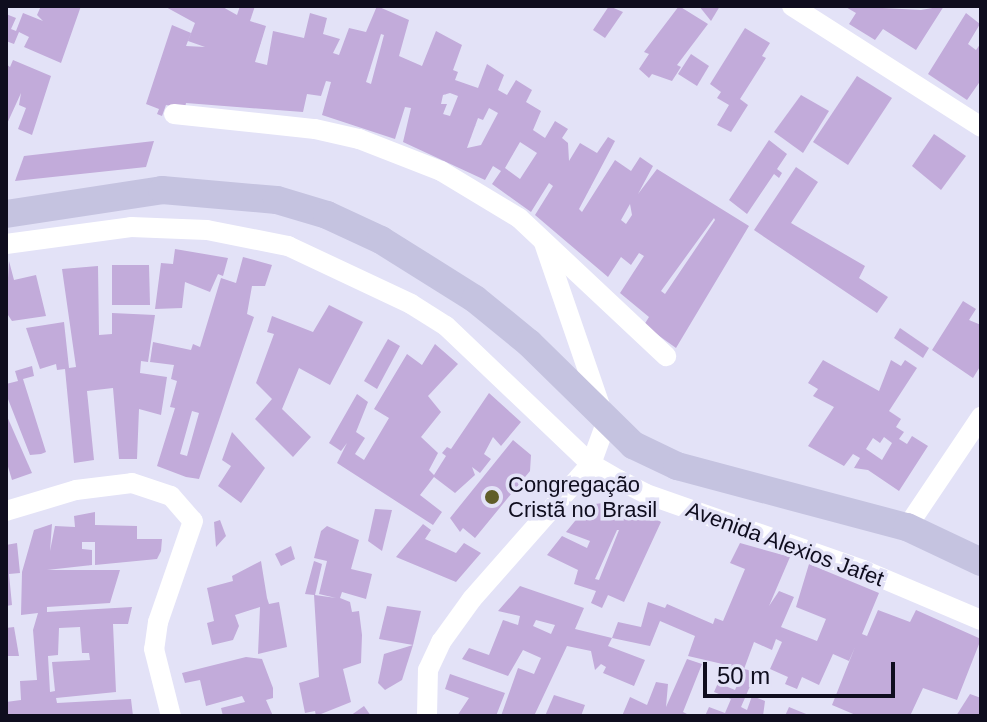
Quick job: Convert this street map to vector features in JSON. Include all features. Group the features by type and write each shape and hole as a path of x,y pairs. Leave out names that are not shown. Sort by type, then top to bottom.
{"main road":[{"name":"Avenida Alexios Jafet","path":"6,214 162,190 277,200 327,215 381,240 475,299 529,343 606,423 633,445 677,466 907,527 981,562"}],"street":[{"path":"792,6 981,127"},
{"path":"174,114 275,123 359,139 441,171 499,203 543,238 666,356"},
{"name":"Avenida Alexios Jafet","path":"6,244 131,227 207,230 288,246 411,304 446,326 591,464 646,494 863,570 981,620"},
{"path":"427,716 428,670 441,642 472,599 591,464 606,423 543,238"},
{"path":"907,527 981,417"},
{"path":"6,511 76,490 132,483 155,487 171,496 193,521 158,622 154,649 171,716"}],"building":[{"path":"41,6 81,6 61,63 24,47 29,37 19,32 14,44 6,41 6,14 16,18 11,29 16,31 23,13 43,21 37,15"},
{"path":"164,6 221,6 237,15 240,6 255,6 250,21 266,26 255,62 267,65 273,31 304,38 310,13 327,18 323,34 340,39 333,53 339,55 349,28 366,32 377,6 409,20 399,56 422,66 436,31 462,45 453,70 458,72 455,80 478,88 487,64 504,75 498,90 507,95 516,80 532,90 526,102 541,111 533,130 545,138 555,121 568,129 562,138 568,143 569,161 580,143 597,153 608,137 615,141 579,209 582,212 615,160 631,171 640,157 653,166 638,194 657,169 749,226 676,348 644,325 649,317 620,293 644,256 639,253 631,265 621,257 608,277 535,215 553,186 549,183 531,212 492,184 501,171 493,166 485,180 403,142 411,108 405,107 395,139 322,115 331,82 326,81 321,96 307,94 303,112 186,103 185,108 166,105 162,116 157,114 159,109 146,104 172,25 191,33 186,46 205,47 188,41 195,23","holes":["381,34 384,35 371,84 366,82","450,93 458,96 450,116 443,114 447,104 441,104 443,95","489,108 498,113 481,145 467,148 478,118 483,120","520,142 537,153 520,179 505,168","630,204 632,215 626,224 621,220","714,218 715,220 665,294 661,291"]},
{"path":"609,6 623,12 605,38 593,30"},
{"path":"679,6 708,24 677,65 681,67 672,81 652,74 649,78 639,69 649,54 644,52"},
{"path":"699,6 720,6 711,21"},
{"path":"844,6 921,10 944,6 916,50 883,29 875,40 849,24 856,13"},
{"path":"966,13 980,24 968,44 976,50 981,43 981,80 967,100 928,74"},
{"path":"745,28 770,43 762,56 766,58 740,99 748,105 731,132 717,125 729,105 717,98 721,92 710,84"},
{"path":"691,54 709,66 697,86 678,74"},
{"path":"13,60 51,76 32,135 18,129 26,108 19,105 21,93 6,126 6,64 10,67"},
{"path":"857,76 892,98 848,165 813,142"},
{"path":"801,95 829,111 803,153 774,132"},
{"path":"934,134 966,156 941,190 912,166"},
{"path":"769,140 787,154 777,169 782,173 779,178 774,174 747,214 729,200"},
{"path":"154,141 146,167 15,181 24,156"},
{"path":"796,167 818,182 791,223 865,266 859,278 888,297 877,313 754,230"},
{"path":"175,249 228,258 223,276 218,274 210,292 185,282 182,308 155,309 161,263 173,264"},
{"path":"243,257 272,265 265,286 252,286 247,314 254,317 199,479 186,477 157,466 175,408 170,407 177,381 171,379 174,365 150,362 153,342 191,350 193,344 200,347 221,278 236,283","holes":["192,411 199,413 187,456 180,454"]},
{"path":"9,261 14,280 36,275 46,316 12,321 6,312"},
{"path":"112,265 149,265 150,305 112,305"},
{"path":"98,266 99,335 112,334 112,313 155,315 148,362 141,361 140,373 167,377 161,415 139,409 137,459 119,459 113,388 87,391 94,460 74,463 65,369 57,370 56,364 40,369 26,328 64,322 69,368 76,367 62,269"},
{"path":"963,301 976,309 969,320 981,325 981,365 973,378 932,350"},
{"path":"329,305 363,322 330,385 299,368 282,409 311,437 293,457 255,419 272,399 256,383 274,334 267,332 272,316 313,332"},
{"path":"900,328 929,348 923,358 894,338"},
{"path":"388,339 400,346 377,389 364,381"},
{"path":"435,344 458,364 428,396 441,412 421,437 438,453 429,470 434,475 446,456 442,453 447,447 451,449 489,393 521,422 501,446 493,437 484,454 491,459 480,473 472,467 475,475 455,493 434,477 420,495 442,512 433,525 337,463 347,443 341,451 329,443 357,394 368,402 356,432 365,438 355,454 364,460 389,418 374,409 407,354 422,365"},
{"path":"823,360 879,391 891,360 901,366 905,360 917,368 889,411 901,419 896,427 904,432 899,439 907,444 912,436 928,446 899,491 868,470 854,468 860,458 853,454 844,466 808,446 834,407 813,396 818,389 808,383","holes":["884,437 892,443 882,460 866,449 873,438 880,443"]},
{"path":"32,366 34,376 23,379 46,452 30,455 6,394 6,384 18,381 15,371"},
{"path":"6,414 32,473 12,480 6,460"},
{"path":"232,432 265,468 241,503 218,486 231,466 222,460"},
{"path":"513,440 531,455 530,471 475,538 463,528 460,532 450,518"},
{"path":"610,502 625,509 628,502 661,522 624,602 608,595 602,608 591,603 596,591 574,584 578,570 547,555 562,536 587,548 590,541 566,532 588,505","holes":["617,530 599,580 595,579"]},
{"path":"375,509 392,510 382,551 368,541"},
{"path":"95,512 95,525 137,526 137,539 162,539 157,559 95,565 95,542 82,542 82,549 92,550 92,565 47,570 120,570 110,603 47,607 47,612 132,607 128,624 113,624 116,692 56,698 57,703 131,699 133,716 6,716 6,702 21,700 20,681 37,680 33,630 38,613 21,615 22,572 34,530 52,524 50,551 55,526 75,527 74,516","holes":["80,627 82,653 89,653 90,660 52,662 55,691 50,692 48,656 58,655 59,628"]},
{"path":"220,520 226,536 216,547 214,522"},
{"path":"423,524 431,530 425,539 456,553 464,543 481,553 456,582 396,557"},
{"path":"327,526 359,540 351,569 372,574 366,599 342,592 340,598 350,602 352,612 359,611 362,635 361,663 343,669 351,702 316,716 315,711 305,713 299,683 319,677 314,595 305,594 314,561 322,564 315,595 336,598 319,594 327,561 314,558 321,531"},
{"path":"17,543 20,573 9,574 12,605 6,606 6,545"},
{"path":"740,543 790,557 769,606 779,591 794,597 781,627 817,641 826,619 796,607 809,564 879,593 862,634 867,636 878,610 910,622 916,610 981,639 957,700 923,688 910,716 858,716 832,705 855,647 849,661 833,654 819,685 802,677 797,689 785,684 788,677 770,669 782,642 776,639 772,650 754,642 744,669 688,656 695,636 660,621 650,646 612,638 618,622 641,627 648,602 665,608 667,604 713,624 715,618 723,621 745,569 730,563"},
{"path":"291,546 295,559 281,566 275,554"},
{"path":"261,561 269,604 279,602 287,647 258,654 260,607 235,615 239,626 233,640 212,645 207,623 214,621 207,588 233,581 232,576"},
{"path":"520,586 584,608 575,629 612,638 608,646 645,660 634,686 603,673 606,667 601,664 595,670 591,651 567,646 534,716 501,716 518,668 534,674 541,658 523,650 508,676 462,659 469,648 489,655 503,620 518,625 520,616 498,611","holes":["536,620 555,625 551,634 533,626"]},
{"path":"387,606 421,611 413,645 379,639"},
{"path":"14,627 19,656 6,656 6,628"},
{"path":"413,645 402,680 385,690 378,683 384,654"},
{"path":"246,657 262,659 273,688 273,698 266,700 273,716 223,716 221,708 245,702 242,696 206,706 200,680 185,683 182,673"},
{"path":"687,659 702,664 683,712 691,716 622,716 630,697 647,705 656,682 668,684 666,707"},
{"path":"744,669 762,673 754,677 741,707 747,710 752,696 765,701 763,716 705,716 709,707 725,713 731,699 714,692 718,683 735,690"},
{"path":"450,674 505,693 496,716 457,716 469,698 445,689"},
{"path":"970,694 981,698 981,716 956,716"},
{"path":"554,695 585,705 581,716 545,716"},
{"path":"364,706 371,716 350,716"},
{"path":"789,707 811,716 785,716"}],"place":[{"name":"Congregação Cristã no Brasil","path":"492,497"}]}
